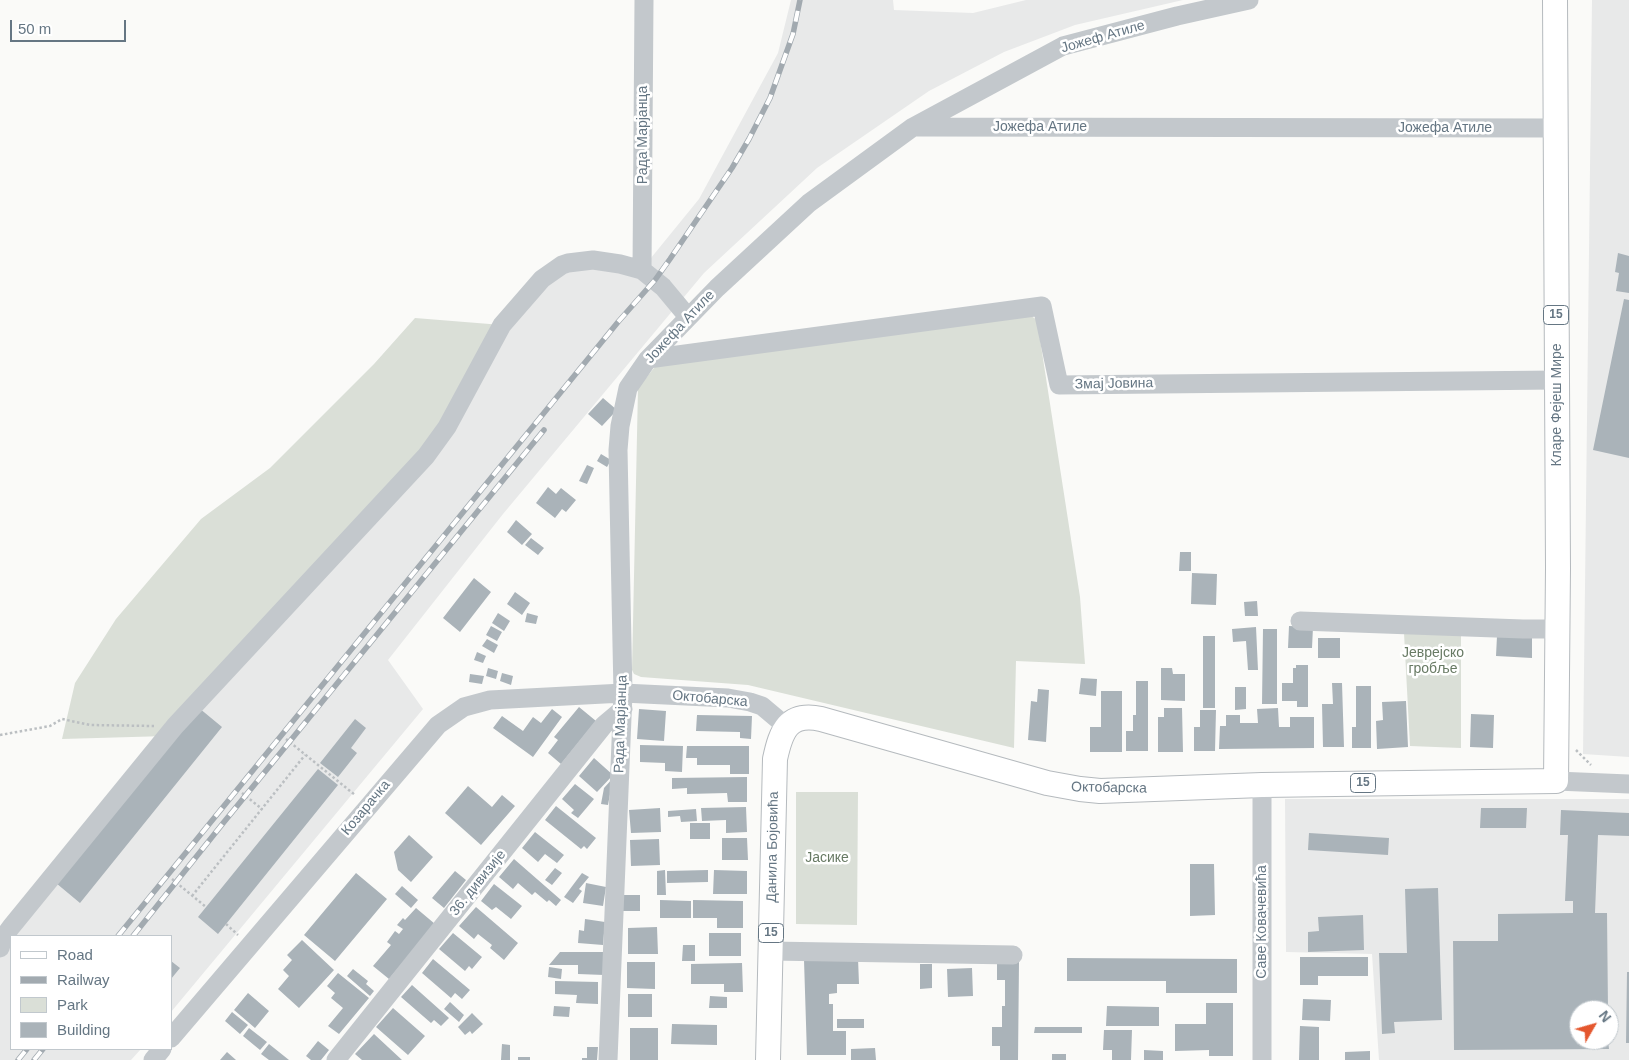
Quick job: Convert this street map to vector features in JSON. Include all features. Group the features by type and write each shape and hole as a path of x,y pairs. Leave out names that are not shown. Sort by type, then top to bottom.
{"main road":[{"name":"Кларе Фејеш Мире","path":"1555,0 1557,380 1556,781"},
{"name":"Октобарска","path":"787,726 808,717 821,719 1047,783 1080,789 1556,781"},
{"name":"Данила Бојовића","path":"768,1060 775,759 781,735 787,726"}],"street":[{"name":"Рада Марјанца","path":"642,270 644,0"},
{"name":"Јожеф Атиле","path":"913,127 1063,46 1177,16 1249,0"},
{"name":"Јожефа Атиле","path":"628,388 648,359 688,317 809,203 913,127 1555,128"},
{"path":"0,948 3,938 11,926 175,726 426,456 447,427 502,324 542,279 562,265 579,261 592,260 620,264 642,270 663,286 688,317"},
{"name":"Змај Јовина","path":"648,359 1042,306 1059,385 1557,380"},
{"name":"Рада Марјанца","path":"608,1060 623,701 618,450 620,426 628,388"},
{"path":"1300,621 1557,629"},
{"name":"Октобарска","path":"623,701 728,698 762,706 787,726"},
{"name":"Козарачка","path":"172,1037 438,724 464,707 490,700 623,701"},
{"name":"36. дивизије","path":"336,1060 623,701"},
{"path":"1556,781 1629,784"},
{"name":"Саве Ковачевића","path":"1262,785 1262,1060"},
{"path":"770,951 1013,955"},
{"path":"152,1060 161,1050"}],"path":[{"path":"0,735 50,726 62,719 90,725 175,726"},
{"path":"286,739 368,806"},
{"path":"192,896 305,755"},
{"path":"242,793 262,809"},
{"path":"172,879 206,907"}],"shaded area":[{"path":"791,0 893,0 894,10 973,13 1026,0 1183,0 1075,25 1004,52 929,91 817,168 704,273 503,514 388,660 423,709 172,1011 172,935 10,935 10,1050 140,1050 131,1060 0,1060 0,943 502,325 562,265 642,269 699,199 778,53"},
{"path":"1592,0 1629,0 1629,757 1583,754"},
{"path":"1285,799 1629,799 1629,1060 1379,1060 1372,954 1286,952"}],"green space":[{"path":"1027,313 1037,320 1080,597 1085,664 1016,661 1014,748 748,685 641,677 634,674 632,670 638,388 658,363"},
{"path":"415,318 502,325 447,427 167,736 62,739 75,683 116,619 201,519 270,468 374,364"},
{"name":"Јеврејско гробље","path":"1404,633 1461,634 1461,748 1410,746"},
{"name":"Јасике","path":"796,792 858,792 857,925 796,924"}],"building":[{"path":"1618,253 1629,256 1629,293 1616,291 1619,273 1615,272"},
{"path":"1624,299 1629,300 1629,458 1593,450"},
{"path":"603,398 617,410 602,426 588,414"},
{"path":"601,454 611,460 607,467 597,461"},
{"path":"587,465 594,468 587,484 579,481"},
{"path":"548,487 556,494 561,488 576,500 566,512 562,509 555,518 536,503"},
{"path":"516,520 532,534 522,545 507,532"},
{"path":"531,538 544,548 538,555 525,545"},
{"path":"1180,552 1191,552 1191,571 1179,571"},
{"path":"1192,573 1217,574 1216,605 1191,604"},
{"path":"474,578 491,592 460,632 443,618"},
{"path":"515,592 530,603 522,615 507,604"},
{"path":"1257,601 1258,616 1245,616 1244,602"},
{"path":"498,613 510,621 504,631 492,623"},
{"path":"527,613 538,616 536,624 525,622"},
{"path":"491,626 502,632 497,641 486,635"},
{"path":"1289,626 1313,627 1312,648 1288,648"},
{"path":"1256,627 1258,670 1248,670 1246,641 1233,642 1232,629"},
{"path":"1263,629 1277,629 1277,704 1262,704"},
{"path":"1203,636 1215,636 1215,708 1203,708"},
{"path":"1497,636 1532,637 1532,658 1496,656"},
{"path":"1318,638 1340,638 1340,658 1318,658"},
{"path":"487,639 498,645 494,653 482,646"},
{"path":"477,652 486,656 483,663 474,660"},
{"path":"1296,665 1308,665 1308,707 1297,707 1297,701 1282,701 1282,683 1293,683 1293,668 1296,668"},
{"path":"488,668 498,671 496,679 486,676"},
{"path":"1161,668 1172,668 1173,674 1185,674 1185,701 1161,700"},
{"path":"502,673 513,676 511,685 500,681"},
{"path":"470,674 484,676 482,684 469,682"},
{"path":"1081,678 1097,679 1096,696 1079,694"},
{"path":"1136,681 1148,681 1148,751 1126,751 1126,731 1133,731 1133,715 1136,715"},
{"path":"1332,683 1342,683 1344,747 1323,747 1322,704 1333,704"},
{"path":"1356,686 1371,686 1371,748 1352,748 1352,727 1356,727"},
{"path":"1235,687 1246,687 1246,709 1235,710"},
{"path":"1038,689 1049,690 1046,742 1028,740 1031,701 1037,702"},
{"path":"1101,691 1122,691 1122,752 1090,752 1090,727 1101,727"},
{"path":"1406,701 1408,747 1377,749 1376,721 1383,720 1382,702"},
{"path":"579,707 596,721 561,764 548,753 558,740 554,737"},
{"path":"199,708 222,727 80,903 56,883"},
{"path":"1164,708 1182,708 1183,752 1158,752 1158,717 1164,717"},
{"path":"1278,708 1279,727 1290,727 1290,717 1314,717 1314,748 1219,749 1220,726 1226,726 1226,715 1240,715 1240,723 1258,723 1257,709"},
{"path":"552,709 562,717 533,757 493,728 502,716 523,731 533,717 541,723"},
{"path":"639,709 666,711 664,741 637,739"},
{"path":"1200,710 1216,710 1215,751 1194,751 1194,727 1200,727"},
{"path":"1471,714 1494,715 1493,748 1470,747"},
{"path":"697,715 752,716 751,739 740,738 740,732 696,731"},
{"path":"355,719 366,728 351,748 357,753 338,777 320,763"},
{"path":"640,745 683,746 682,772 665,771 665,763 640,762"},
{"path":"687,746 749,746 749,774 730,774 730,765 697,765 697,758 686,758"},
{"path":"594,758 613,775 597,792 579,776"},
{"path":"318,769 338,785 218,934 198,917"},
{"path":"747,777 747,802 728,802 727,793 687,794 687,788 672,789 672,778"},
{"path":"613,778 608,805 601,804 604,788"},
{"path":"575,784 594,799 578,818 571,813 574,810 562,799"},
{"path":"468,786 492,807 502,795 515,806 481,845 445,813"},
{"path":"556,806 596,838 587,849 584,846 581,849 545,820"},
{"path":"746,807 747,832 726,833 726,820 702,821 701,808"},
{"path":"660,808 661,832 631,833 629,810"},
{"path":"1481,808 1527,808 1526,828 1480,828"},
{"path":"696,809 697,821 681,822 680,816 668,817 668,811"},
{"path":"1561,810 1629,813 1629,836 1598,835 1595,913 1607,913 1608,1000 1569,1000 1569,1049 1454,1050 1453,941 1498,941 1498,914 1573,913 1573,901 1565,901 1568,835 1560,835"},
{"path":"690,823 710,823 710,839 690,839"},
{"path":"535,832 564,855 557,863 545,854 538,862 522,848"},
{"path":"1309,833 1389,838 1388,855 1308,850"},
{"path":"409,835 433,857 411,882 398,870 394,852"},
{"path":"722,838 747,838 748,860 722,860"},
{"path":"659,839 660,865 631,866 630,840"},
{"path":"514,859 561,900 556,906 549,900 547,902 535,892 532,895 518,883 513,889 499,877"},
{"path":"1190,864 1214,864 1215,915 1190,916"},
{"path":"555,868 562,873 552,885 545,880"},
{"path":"665,870 666,895 657,895 657,871"},
{"path":"708,870 708,882 667,883 667,871"},
{"path":"714,870 747,871 747,894 713,894"},
{"path":"455,871 466,880 444,908 432,898"},
{"path":"356,873 387,899 335,961 304,935"},
{"path":"582,873 589,877 579,889 582,891 573,903 564,897"},
{"path":"586,883 606,887 603,906 583,903"},
{"path":"494,884 522,906 511,919 496,907 492,910 481,901"},
{"path":"402,886 418,900 411,908 395,894"},
{"path":"1438,888 1442,1020 1394,1022 1395,1033 1382,1034 1379,953 1407,953 1405,889"},
{"path":"623,895 640,895 640,911 623,911"},
{"path":"660,900 691,901 691,918 660,918"},
{"path":"693,900 743,901 743,928 717,928 717,918 693,918"},
{"path":"476,907 518,943 504,960 490,948 492,945 478,934 474,939 459,926"},
{"path":"416,908 435,924 389,979 373,966 391,945 387,942 395,931 399,934 403,929 397,925 403,918 405,920"},
{"path":"1363,915 1364,950 1308,952 1308,932 1319,931 1318,917"},
{"path":"585,919 605,922 603,945 578,943 579,930 584,931"},
{"path":"657,927 658,954 628,954 628,928"},
{"path":"453,933 482,957 472,969 469,966 465,971 439,949"},
{"path":"709,933 741,933 741,956 709,956"},
{"path":"302,940 334,970 299,1008 278,989 289,976 283,970 292,960 287,955"},
{"path":"683,945 695,945 695,961 682,961"},
{"path":"560,952 604,952 604,975 578,974 578,965 549,965"},
{"path":"1300,957 1368,957 1368,976 1318,976 1318,985 1300,985"},
{"path":"858,958 859,984 837,984 837,993 829,994 829,1004 833,1004 833,1031 846,1031 846,1055 807,1055 804,960"},
{"path":"1067,958 1237,959 1237,993 1166,993 1166,981 1067,981"},
{"path":"433,959 470,990 462,999 455,993 451,998 422,973"},
{"path":"172,962 180,968 172,978"},
{"path":"627,962 655,962 655,989 627,988"},
{"path":"1019,962 1018,1060 1000,1060 1000,1046 992,1046 992,1027 1002,1027 1002,1006 1005,1006 1005,980 997,980 997,963"},
{"path":"742,963 743,992 724,992 724,984 691,984 691,964"},
{"path":"920,964 932,964 932,988 920,989"},
{"path":"549,967 562,969 561,979 548,977"},
{"path":"972,968 973,996 948,997 947,969"},
{"path":"353,969 368,981 366,984 374,991 370,996 347,976"},
{"path":"1627,972 1629,972 1629,1043 1626,1043"},
{"path":"338,973 369,998 339,1034 328,1026 343,1008 331,998 335,993 327,986"},
{"path":"555,981 598,982 598,1004 576,1003 577,995 555,994"},
{"path":"412,985 449,1018 441,1026 434,1020 431,1023 401,997"},
{"path":"248,993 269,1011 255,1028 234,1010"},
{"path":"628,994 652,994 652,1017 628,1017"},
{"path":"710,996 727,997 727,1008 709,1008"},
{"path":"1303,999 1331,1000 1330,1021 1302,1020"},
{"path":"450,1002 464,1015 459,1022 444,1009"},
{"path":"1206,1003 1233,1003 1233,1056 1209,1056 1209,1050 1175,1051 1175,1024 1206,1024"},
{"path":"554,1006 570,1007 569,1017 553,1016"},
{"path":"1107,1006 1159,1007 1159,1026 1106,1026"},
{"path":"393,1008 425,1036 408,1055 376,1027"},
{"path":"232,1012 248,1025 240,1034 225,1021"},
{"path":"472,1013 483,1024 472,1034 470,1031 465,1035 458,1027"},
{"path":"837,1019 864,1019 864,1028 837,1028"},
{"path":"672,1024 717,1025 717,1045 671,1044"},
{"path":"1300,1026 1319,1027 1319,1060 1299,1060"},
{"path":"1035,1027 1082,1027 1082,1033 1034,1033"},
{"path":"249,1028 267,1042 260,1050 243,1036"},
{"path":"630,1028 658,1028 658,1060 630,1060"},
{"path":"1104,1030 1132,1030 1131,1060 1112,1060 1112,1050 1103,1050"},
{"path":"374,1034 402,1060 362,1060 355,1054"},
{"path":"318,1041 329,1050 321,1060 311,1060 306,1056"},
{"path":"269,1044 289,1060 269,1060 261,1054"},
{"path":"502,1044 510,1045 510,1060 501,1060"},
{"path":"587,1047 598,1047 597,1060 582,1060 582,1058 587,1058"},
{"path":"875,1048 876,1060 851,1060 851,1049"},
{"path":"1144,1050 1163,1051 1163,1060 1144,1060"},
{"path":"1370,1051 1370,1060 1345,1060 1345,1052"},
{"path":"227,1052 236,1060 220,1060"},
{"path":"1052,1054 1066,1054 1066,1060 1052,1060"},
{"path":"518,1057 530,1057 530,1060 518,1060"}],"railway":[{"path":"119,935 618,322 655,280 732,168 749,139 770,98 793,34 800,0"},
{"path":"134,935 544,430"},
{"path":"18,1060 26,1050"},
{"path":"34,1060 42,1050"}]}
